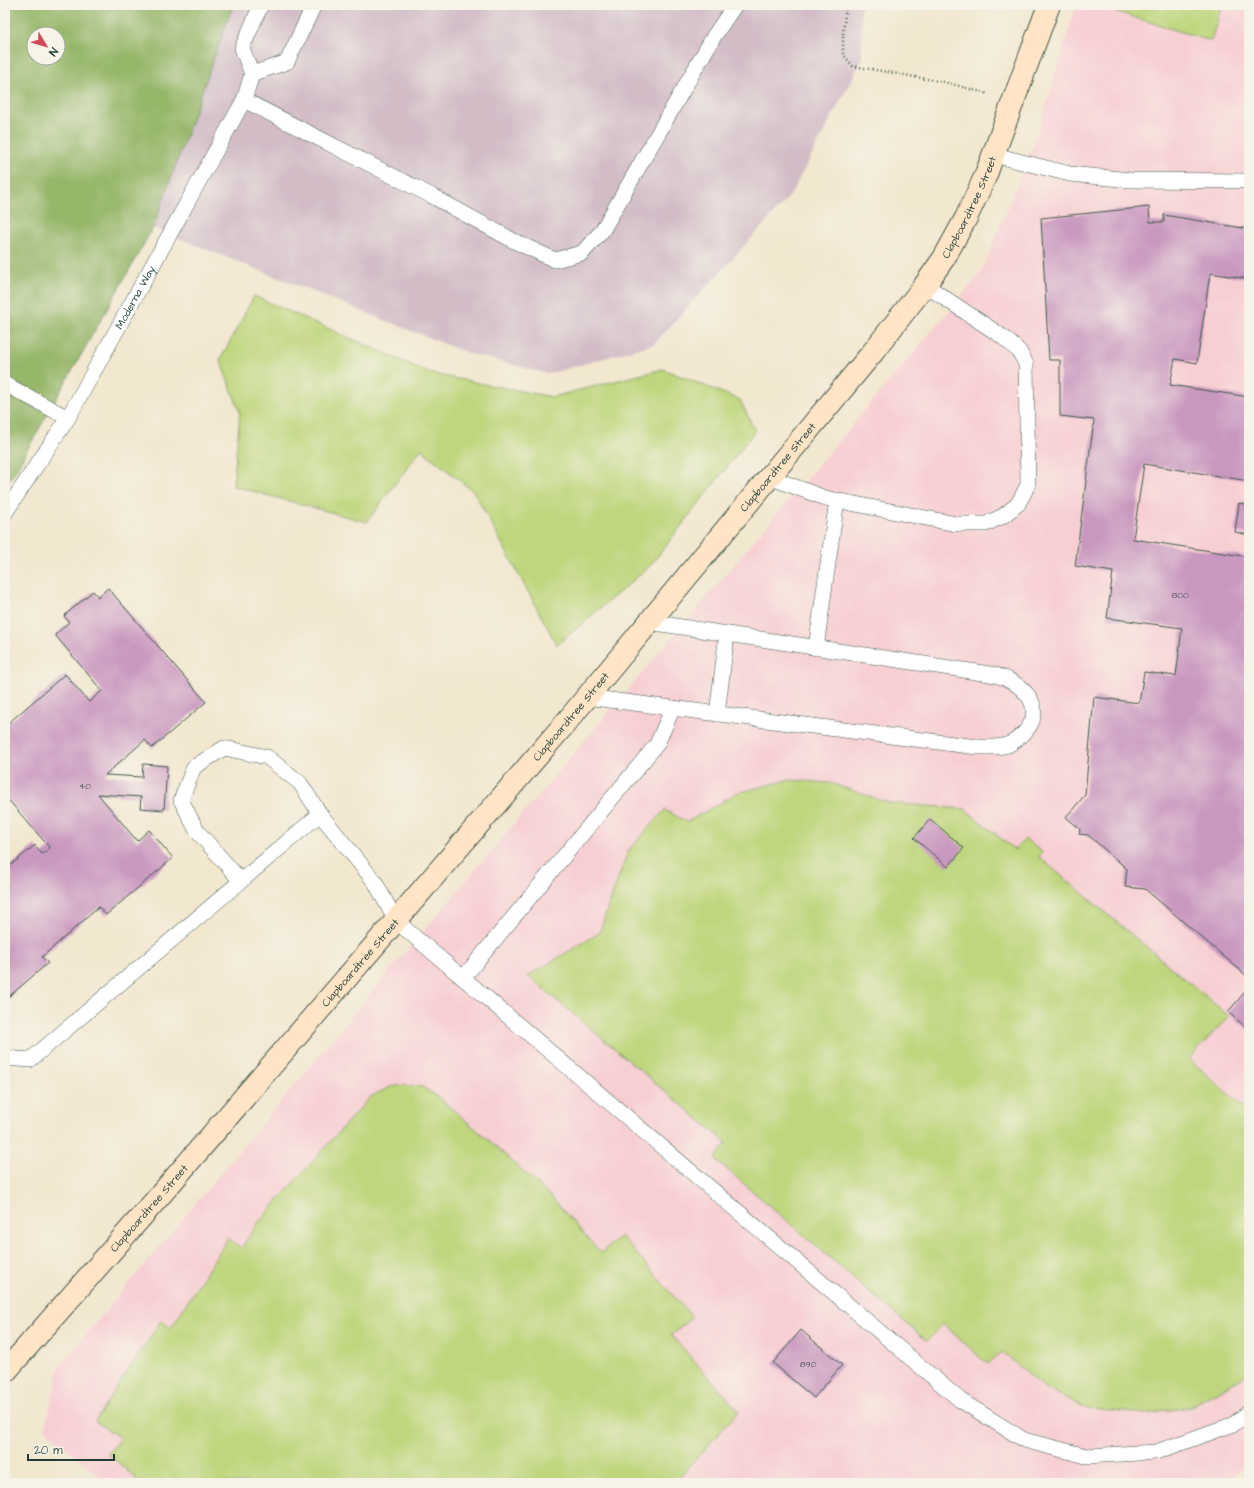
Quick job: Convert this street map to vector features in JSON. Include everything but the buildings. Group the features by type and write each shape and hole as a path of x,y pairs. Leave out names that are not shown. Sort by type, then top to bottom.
{"main road":[{"name":"Clapboardtree Street","path":"5,1372 156,1200 586,697 878,346 925,285 944,258 966,218 985,178 1050,5"}],"lane":[{"path":"261,5 242,48 252,74 287,62 314,5"},
{"path":"244,100 432,196 514,241 555,260 582,253 602,231 714,36 735,5"},
{"name":"Moderna Way","path":"5,513 68,418 244,100 252,74"},
{"path":"994,155 1077,175 1130,180 1249,181"},
{"path":"769,477 825,498 956,524 986,524 1004,516 1018,504 1028,485 1026,364 1019,350 1003,337 925,285"},
{"path":"5,384 68,418"},
{"path":"816,648 837,500"},
{"path":"586,697 977,747 1008,745 1020,738 1030,726 1034,715 1033,705 1027,694 1019,686 1007,678 996,675 649,622"},
{"path":"717,714 727,634"},
{"path":"462,978 656,744 673,708"},
{"path":"240,881 197,831 181,800 194,767 224,748 267,757 300,783 320,814 375,882 396,921 960,1400 1024,1440 1086,1456 1156,1452 1234,1424 1249,1412"},
{"path":"5,1058 30,1060 320,814"}],"path":[{"path":"846,5 842,35 843,54 853,66 944,82 988,94 1013,103"}],"shaded area":[{"path":"233,5 861,5 862,60 790,196 654,344 548,374 467,353 153,228"},
{"path":"1076,5 1249,5 1249,1463 1224,1483 106,1483 45,1429 60,1366 393,967 981,273 1037,135"}],"green space":[{"path":"5,5 233,5 153,228 13,475 5,484"},
{"path":"1116,5 1222,5 1211,41 1114,11"},
{"path":"254,296 432,374 552,397 663,369 740,400 755,431 650,566 557,645 474,492 421,449 367,522 233,486 240,412 220,360"},
{"path":"788,780 830,783 889,803 965,809 1015,850 1025,839 1042,852 1039,857 1229,1016 1189,1059 1249,1112 1249,1371 1242,1378 1189,1407 1146,1414 1088,1409 1045,1388 1002,1352 988,1364 943,1324 927,1341 715,1159 727,1143 528,976 599,933 628,851 665,810 687,822 737,793"},
{"path":"404,1085 422,1087 438,1097 491,1142 551,1197 601,1253 621,1236 692,1317 671,1335 739,1411 674,1483 141,1483 108,1454 120,1438 95,1421 161,1321 171,1328 228,1238 241,1248 259,1222 370,1097 390,1087"}]}
